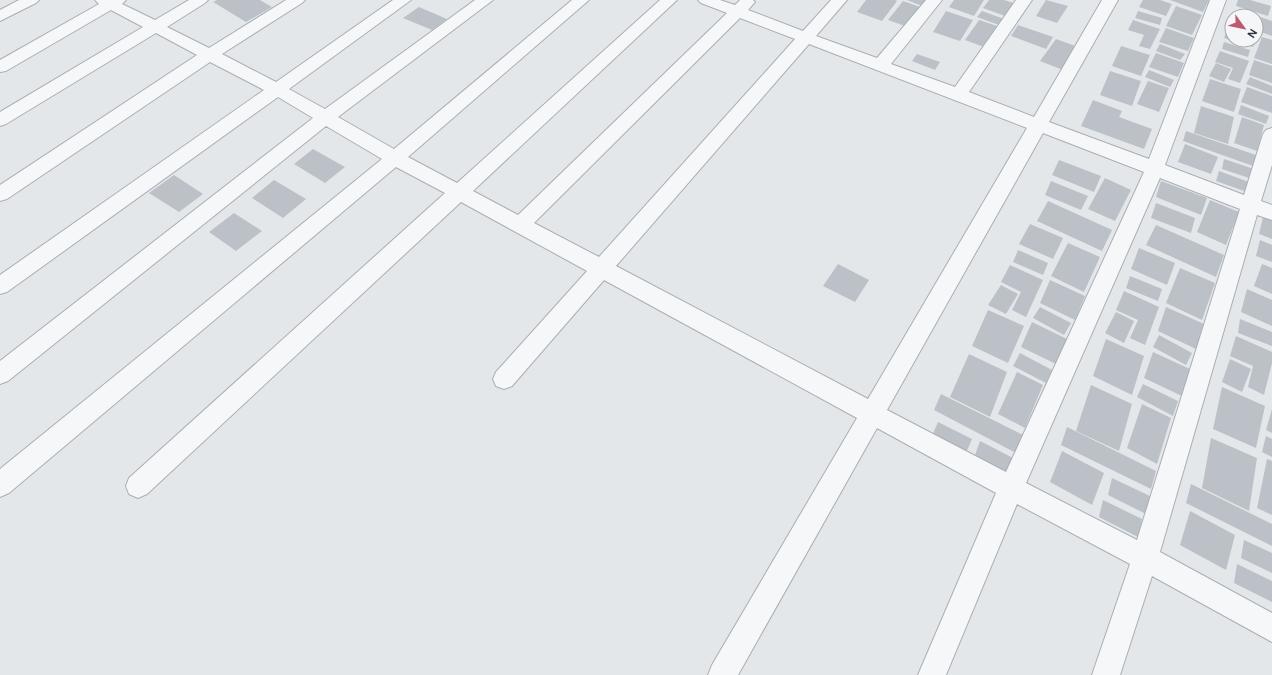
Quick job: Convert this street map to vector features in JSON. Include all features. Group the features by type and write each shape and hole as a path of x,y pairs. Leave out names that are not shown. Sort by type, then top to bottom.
{"street":[{"path":"0,16 31,0"},
{"path":"0,120 200,0"},
{"path":"0,194 209,55 297,0"},
{"path":"0,286 403,0"},
{"path":"0,374 325,118 485,0"},
{"path":"0,485 395,158 581,0"},
{"path":"138,486 669,0"},
{"path":"706,0 743,6 806,38 1154,170 1272,213"},
{"path":"504,379 840,0"},
{"path":"880,66 934,0"},
{"path":"958,95 1024,0"},
{"path":"722,675 1110,0"},
{"path":"932,675 1011,488 1154,170 1218,0"},
{"path":"0,67 111,1 209,55 278,90 395,158 460,191 872,414 1145,558 1272,628"},
{"path":"521,224 743,6"},
{"path":"1106,675 1145,558 1272,134"}],"building":[{"path":"217,0 260,0 272,7 246,22 213,2"},
{"path":"866,0 897,1 882,21 857,12"},
{"path":"907,0 927,0 922,6"},
{"path":"954,0 984,0 974,16 949,7"},
{"path":"989,0 1004,0 1017,4 1008,17 983,8"},
{"path":"1046,0 1068,6 1057,23 1036,16"},
{"path":"1143,0 1160,0 1172,4 1166,16 1139,7"},
{"path":"1170,0 1209,0 1203,12"},
{"path":"1238,0 1250,0 1271,6 1268,16 1264,15 1264,8 1242,8 1236,6"},
{"path":"903,1 920,7 905,26 888,20"},
{"path":"1176,6 1202,15 1192,35 1166,26"},
{"path":"419,7 447,19 432,30 403,18"},
{"path":"946,11 973,20 960,41 933,32"},
{"path":"982,11 1004,19 999,25 977,17"},
{"path":"1138,11 1162,18 1160,25 1135,18"},
{"path":"1264,18 1272,21 1272,36 1264,33"},
{"path":"979,20 997,26 984,47 965,40"},
{"path":"1133,20 1160,29 1150,49 1139,46 1144,35 1128,30"},
{"path":"1018,25 1053,37 1046,49 1011,36"},
{"path":"1166,28 1194,38 1188,51 1159,42"},
{"path":"1264,38 1272,40 1272,64 1254,58 1258,48 1264,48"},
{"path":"1056,39 1078,47 1063,70 1040,61"},
{"path":"1224,42 1224,48 1244,48 1250,50 1248,57 1222,49"},
{"path":"1160,44 1185,54 1180,60 1156,51"},
{"path":"1121,46 1150,55 1141,76 1112,66"},
{"path":"1220,51 1249,61 1240,83 1228,79 1233,68 1215,62"},
{"path":"1156,53 1184,63 1178,77 1149,67"},
{"path":"917,54 940,62 935,70 912,61"},
{"path":"1254,60 1272,66 1272,83 1249,75"},
{"path":"1216,63 1231,69 1224,82 1209,76"},
{"path":"1149,70 1174,80 1170,87 1145,77"},
{"path":"1110,71 1141,81 1132,106 1100,95"},
{"path":"1250,77 1272,86 1272,94 1246,84"},
{"path":"1210,79 1241,89 1234,112 1202,101"},
{"path":"1148,81 1169,88 1159,112 1137,104"},
{"path":"1247,87 1272,96 1272,113 1241,102"},
{"path":"1093,100 1122,111 1119,117 1152,129 1144,149 1081,126"},
{"path":"1241,105 1269,116 1266,124 1238,114"},
{"path":"1201,106 1234,117 1228,144 1194,133"},
{"path":"1242,117 1264,125 1257,151 1234,143"},
{"path":"1186,131 1256,155 1253,166 1183,141"},
{"path":"1185,144 1218,157 1211,174 1178,162"},
{"path":"313,149 345,167 325,183 294,164"},
{"path":"1224,159 1254,169 1252,179 1222,169"},
{"path":"1059,160 1101,176 1094,192 1052,175"},
{"path":"1219,171 1249,182 1247,192 1216,181"},
{"path":"174,175 203,194 179,212 149,193"},
{"path":"1105,178 1131,190 1115,221 1088,209"},
{"path":"274,180 306,199 283,218 252,198"},
{"path":"1051,181 1088,196 1081,210 1045,195"},
{"path":"1161,181 1207,198 1201,215 1156,197"},
{"path":"1210,200 1239,212 1226,245 1197,232"},
{"path":"1048,201 1112,230 1102,251 1037,221"},
{"path":"1156,203 1195,218 1191,233 1151,218"},
{"path":"234,213 262,231 236,251 209,232"},
{"path":"1263,217 1272,220 1272,239 1259,234"},
{"path":"1030,224 1063,238 1053,259 1019,244"},
{"path":"1156,225 1224,255 1216,277 1146,245"},
{"path":"1260,240 1272,245 1272,262 1256,256"},
{"path":"1068,243 1100,257 1084,292 1051,276"},
{"path":"1139,248 1175,263 1167,285 1131,269"},
{"path":"1018,250 1048,263 1043,275 1013,262"},
{"path":"838,264 869,280 855,302 823,286"},
{"path":"1262,264 1272,268 1272,294 1254,286"},
{"path":"1010,265 1043,280 1026,317 1012,310 1021,292 1001,282"},
{"path":"1180,268 1215,283 1202,320 1166,303"},
{"path":"1130,276 1162,289 1158,301 1126,288"},
{"path":"1050,280 1085,296 1075,320 1040,303"},
{"path":"1001,285 1018,294 1006,314 988,305"},
{"path":"1247,289 1272,300 1272,326 1241,312"},
{"path":"1124,291 1159,307 1145,345 1130,338 1138,320 1116,310"},
{"path":"1040,307 1071,323 1064,335 1033,318"},
{"path":"1166,307 1204,324 1196,349 1158,331"},
{"path":"988,310 1024,326 1008,363 972,346"},
{"path":"1116,312 1134,321 1124,343 1105,333"},
{"path":"1240,319 1272,332 1272,346 1238,333"},
{"path":"1032,322 1069,340 1058,365 1021,347"},
{"path":"1159,335 1192,353 1186,365 1153,347"},
{"path":"1236,336 1272,352 1272,363 1264,395 1248,387 1253,366 1230,356"},
{"path":"1106,339 1144,356 1132,395 1093,376"},
{"path":"1153,352 1192,370 1184,397 1144,378"},
{"path":"1020,353 1052,370 1046,383 1013,366"},
{"path":"969,354 1007,372 990,417 950,397"},
{"path":"1230,359 1251,369 1242,392 1222,382"},
{"path":"1017,372 1043,385 1025,428 998,414"},
{"path":"1143,384 1178,401 1173,416 1137,397"},
{"path":"1091,385 1132,404 1119,451 1076,431"},
{"path":"1222,387 1265,406 1256,448 1213,429"},
{"path":"941,394 1023,435 1016,453 934,410"},
{"path":"1142,404 1171,418 1157,464 1127,448"},
{"path":"1272,409 1272,433 1266,430"},
{"path":"938,422 972,439 965,455 931,438"},
{"path":"1067,427 1156,471 1151,489 1061,445"},
{"path":"1266,436 1272,439 1272,457 1262,452"},
{"path":"1211,438 1257,458 1249,511 1202,488"},
{"path":"980,441 1015,459 1010,476 974,458"},
{"path":"1062,451 1104,473 1092,505 1050,482"},
{"path":"1267,459 1272,461 1272,515 1257,508"},
{"path":"1112,478 1150,496 1146,514 1108,495"},
{"path":"1191,484 1272,524 1272,546 1186,503"},
{"path":"1103,500 1142,519 1138,537 1099,517"},
{"path":"1190,511 1235,535 1226,570 1180,545"},
{"path":"1244,540 1272,553 1272,573 1241,558"},
{"path":"1237,564 1272,581 1272,602 1234,583"}]}
